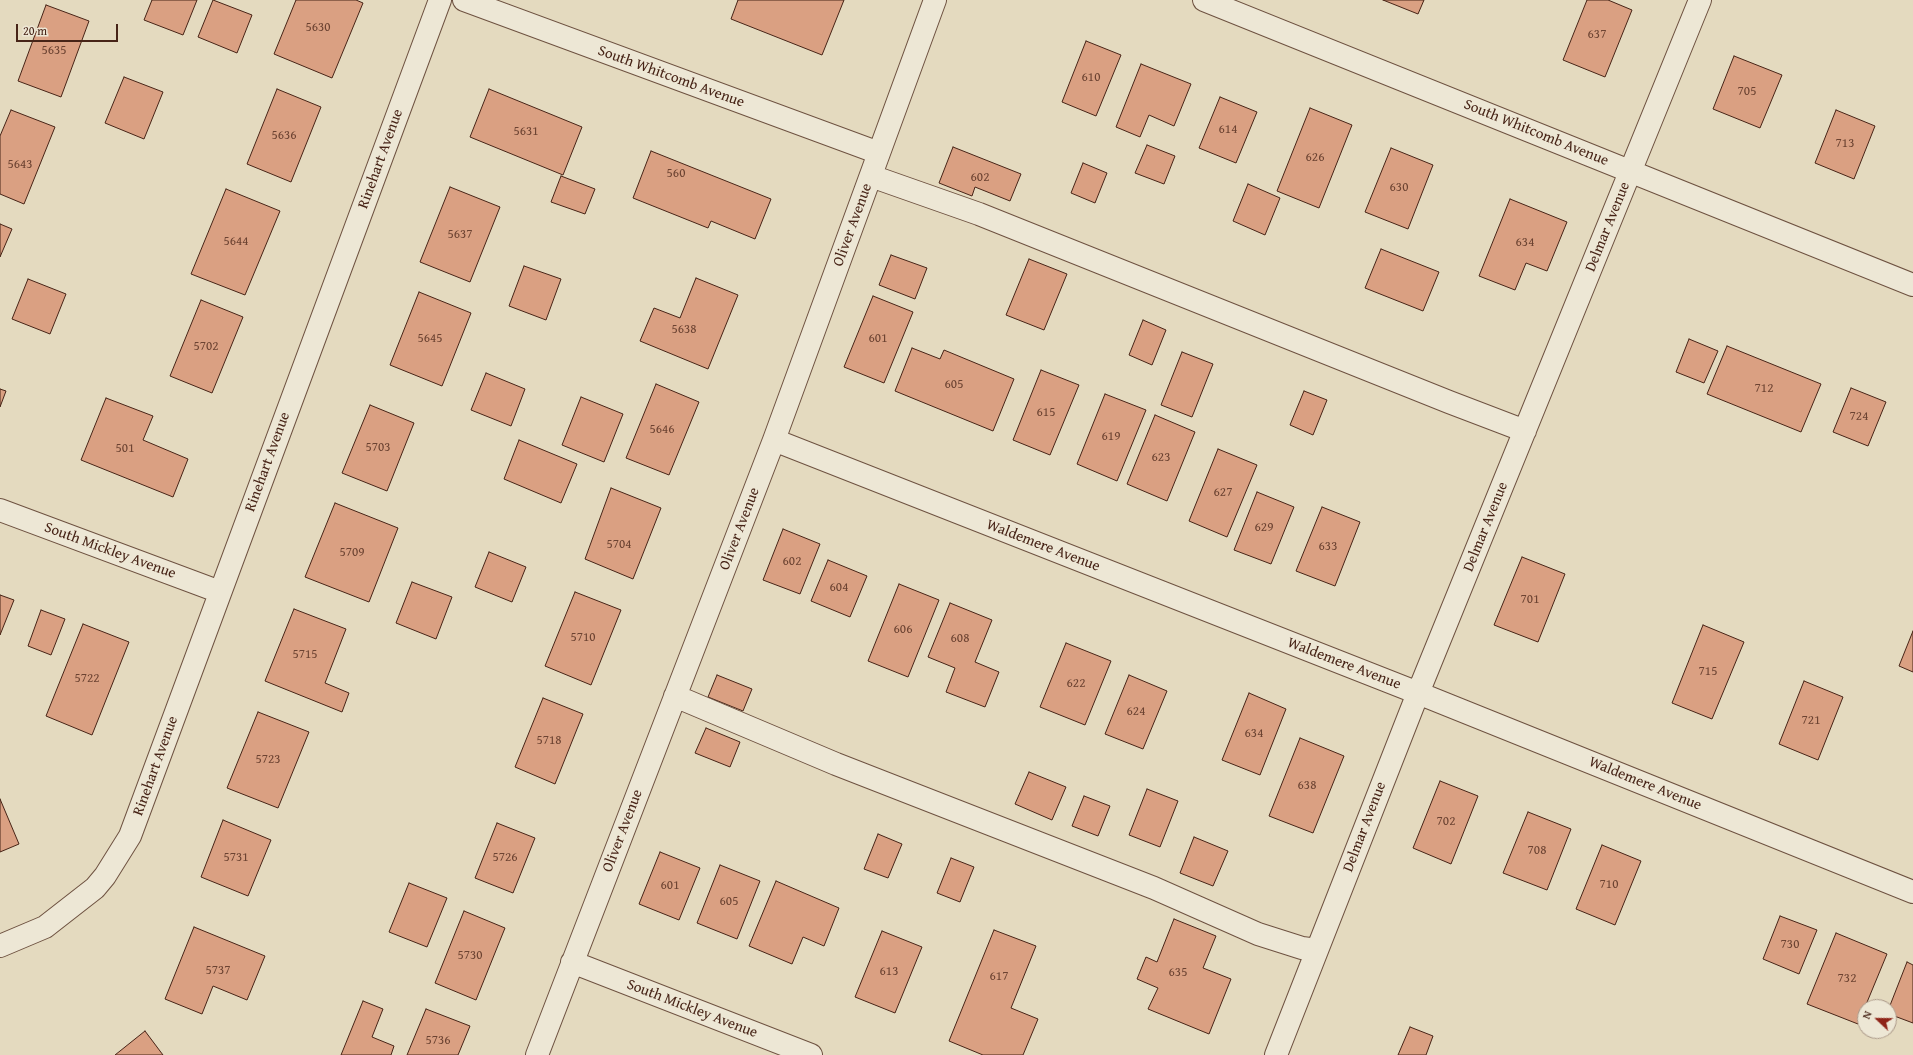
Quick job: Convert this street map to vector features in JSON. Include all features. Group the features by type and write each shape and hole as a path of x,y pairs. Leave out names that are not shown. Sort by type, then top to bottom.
{"street":[{"name":"Rinehart Avenue","path":"0,946 45,927 95,888 105,876 130,836 440,0"},
{"name":"South Whitcomb Avenue","path":"464,0 879,153"},
{"name":"Oliver Avenue","path":"537,1055 774,440 935,0"},
{"name":"South Whitcomb Avenue","path":"1204,0 1913,285"},
{"name":"Delmar Avenue","path":"1276,1055 1418,693 1700,0"},
{"path":"871,176 979,214 1525,431"},
{"name":"Waldemere Avenue","path":"774,440 1418,693 1913,892"},
{"name":"South Mickley Avenue","path":"0,510 220,592"},
{"path":"675,696 836,764 1147,885 1258,934 1302,948 1317,950"},
{"name":"South Mickley Avenue","path":"572,962 811,1055"}],"building":[{"path":"152,0 197,0 183,35 144,20"},
{"path":"213,0 252,15 237,53 198,37"},
{"path":"296,0 356,0 363,3 332,78 274,54"},
{"path":"738,0 844,0 822,55 731,19"},
{"path":"1383,0 1424,0 1418,14"},
{"path":"1587,0 1608,0 1632,10 1605,77 1563,60"},
{"path":"46,5 89,21 61,97 18,81"},
{"path":"1086,41 1121,55 1096,116 1062,102"},
{"path":"1734,56 1782,75 1760,128 1713,109"},
{"path":"1141,64 1191,84 1174,126 1149,115 1140,137 1116,127"},
{"path":"124,77 163,92 144,139 105,123"},
{"path":"277,89 321,107 291,182 247,164"},
{"path":"489,89 582,127 563,175 470,137"},
{"path":"1220,97 1257,112 1236,163 1199,148"},
{"path":"1310,108 1352,125 1319,208 1277,191"},
{"path":"11,110 55,127 24,204 0,194 0,136"},
{"path":"1836,110 1875,126 1854,179 1815,163"},
{"path":"1147,145 1175,156 1164,184 1135,173"},
{"path":"953,147 1021,174 1010,201 975,187 972,196 939,183"},
{"path":"1391,148 1433,165 1408,229 1365,212"},
{"path":"651,151 771,199 755,239 711,221 708,228 633,198"},
{"path":"1083,163 1107,173 1095,203 1071,193"},
{"path":"561,176 595,189 585,214 551,202"},
{"path":"1248,184 1280,198 1265,235 1233,221"},
{"path":"450,187 500,207 470,282 420,262"},
{"path":"226,189 280,211 245,295 191,274"},
{"path":"1510,199 1567,222 1547,271 1526,263 1515,290 1479,276"},
{"path":"0,224 12,229 0,257"},
{"path":"1381,249 1439,272 1423,311 1365,288"},
{"path":"891,255 927,268 915,299 879,285"},
{"path":"1029,259 1067,274 1044,330 1006,315"},
{"path":"524,266 561,279 546,320 509,306"},
{"path":"696,278 738,295 708,369 640,341 654,308 680,318"},
{"path":"28,279 66,294 50,334 12,319"},
{"path":"419,292 471,313 442,386 390,365"},
{"path":"873,296 913,312 884,383 844,367"},
{"path":"201,300 243,317 212,393 170,376"},
{"path":"1143,320 1166,330 1152,365 1129,355"},
{"path":"1689,339 1718,351 1704,383 1676,372"},
{"path":"1727,346 1821,384 1801,432 1707,394"},
{"path":"912,348 940,359 944,350 1014,379 993,431 895,391"},
{"path":"1182,352 1213,364 1192,417 1161,405"},
{"path":"1041,370 1079,385 1050,455 1013,440"},
{"path":"486,373 525,389 511,426 471,410"},
{"path":"656,384 699,402 669,475 626,458"},
{"path":"1851,388 1886,402 1868,446 1833,432"},
{"path":"0,389 6,391 0,407"},
{"path":"1304,391 1327,400 1313,435 1290,425"},
{"path":"1105,394 1146,410 1117,481 1077,464"},
{"path":"581,397 623,414 604,462 562,445"},
{"path":"106,398 153,416 143,440 188,459 173,497 81,460"},
{"path":"370,405 414,423 387,491 342,473"},
{"path":"1155,415 1195,432 1167,501 1127,484"},
{"path":"519,440 577,464 561,503 504,479"},
{"path":"1218,449 1257,465 1227,537 1189,521"},
{"path":"611,488 661,508 633,579 585,559"},
{"path":"1257,492 1294,507 1271,564 1234,550"},
{"path":"335,503 398,528 369,602 305,577"},
{"path":"1322,507 1360,522 1335,586 1296,571"},
{"path":"783,529 820,544 800,594 763,580"},
{"path":"489,552 526,567 512,602 475,587"},
{"path":"1522,557 1565,574 1538,642 1494,625"},
{"path":"828,560 867,576 850,617 811,601"},
{"path":"412,582 452,597 436,639 396,623"},
{"path":"899,584 939,600 908,677 868,661"},
{"path":"575,592 621,610 591,685 545,666"},
{"path":"0,595 14,600 0,635"},
{"path":"950,603 992,620 975,662 999,672 985,707 946,692 955,668 928,657"},
{"path":"294,609 346,629 325,683 349,693 342,712 265,681"},
{"path":"41,610 65,619 51,655 28,646"},
{"path":"83,624 129,642 92,735 46,716"},
{"path":"1703,625 1744,642 1712,719 1672,703"},
{"path":"1913,631 1913,672 1899,666"},
{"path":"1066,643 1111,661 1085,725 1040,707"},
{"path":"717,675 752,689 743,711 708,697"},
{"path":"1129,675 1167,691 1143,749 1105,734"},
{"path":"1804,681 1843,697 1818,760 1779,744"},
{"path":"1249,693 1286,709 1260,775 1222,760"},
{"path":"543,698 583,714 555,784 515,767"},
{"path":"258,712 309,732 278,808 227,788"},
{"path":"706,728 740,742 730,767 695,753"},
{"path":"1300,738 1344,756 1313,833 1269,816"},
{"path":"1029,772 1066,787 1052,820 1015,804"},
{"path":"1440,781 1478,796 1451,864 1413,848"},
{"path":"1147,789 1178,801 1160,847 1129,835"},
{"path":"1084,796 1110,806 1098,836 1072,826"},
{"path":"0,799 19,844 0,852"},
{"path":"1528,812 1571,829 1547,890 1503,873"},
{"path":"223,820 271,840 248,896 201,877"},
{"path":"497,823 535,838 513,893 475,878"},
{"path":"878,834 902,844 888,878 864,869"},
{"path":"1194,837 1228,851 1213,886 1180,873"},
{"path":"1602,845 1641,861 1615,925 1576,909"},
{"path":"660,852 700,868 679,920 639,904"},
{"path":"951,858 974,867 960,902 937,893"},
{"path":"720,865 760,881 737,939 697,923"},
{"path":"776,881 839,908 824,946 803,937 792,964 749,946"},
{"path":"409,883 447,898 427,947 389,932"},
{"path":"464,911 505,928 476,1000 435,983"},
{"path":"1780,916 1817,930 1799,974 1763,959"},
{"path":"1174,919 1216,936 1203,968 1231,979 1209,1034 1148,1009 1158,988 1137,979 1146,957 1157,962"},
{"path":"194,927 265,956 247,1000 213,986 202,1014 165,999"},
{"path":"994,930 1036,946 1011,1008 1038,1019 1023,1055 983,1055 949,1041"},
{"path":"882,931 922,947 895,1013 855,997"},
{"path":"1836,933 1887,954 1868,999 1857,999 1857,1024 1807,1004"},
{"path":"1907,962 1913,965 1913,1023 1897,1017 1897,999 1893,999"},
{"path":"363,1001 383,1009 372,1037 394,1046 391,1055 341,1055"},
{"path":"426,1009 470,1026 458,1055 407,1055"},
{"path":"1410,1027 1433,1036 1426,1055 1398,1055"},
{"path":"145,1031 163,1055 115,1055"}]}
